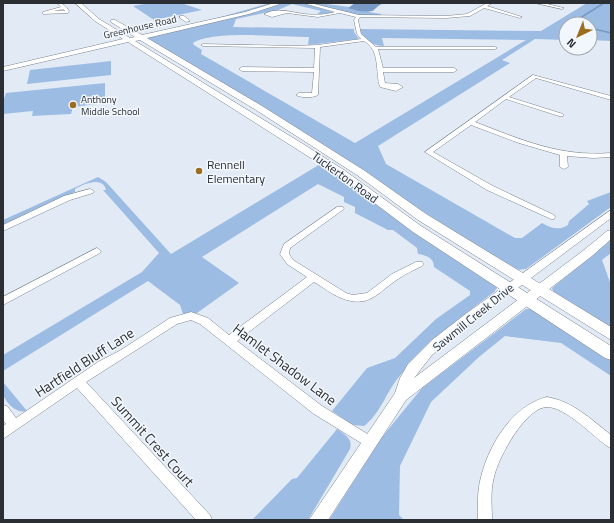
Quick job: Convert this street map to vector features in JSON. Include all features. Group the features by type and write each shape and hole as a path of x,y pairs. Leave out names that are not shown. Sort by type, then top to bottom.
{"main road":[{"name":"Tuckerton Road","path":"78,3 97,20 131,37 259,108 361,173 422,217 611,334"},
{"name":"Greenhouse Road","path":"131,37 185,19 265,3"},
{"name":"Greenhouse Road","path":"3,69 16,64 280,3"},
{"name":"Tuckerton Road","path":"108,18 131,37 340,172 400,218 611,354"},
{"name":"Greenhouse Road","path":"3,64 16,64"},
{"path":"306,150 317,146"}],"street":[{"path":"58,3 64,7"},
{"path":"305,3 315,4 359,16 410,14 457,16 476,12 490,3"},
{"path":"537,3 562,8"},
{"path":"484,7 520,17"},
{"path":"287,12 300,15 317,16 340,12"},
{"path":"359,16 356,20 357,31 364,40 375,48 495,48"},
{"path":"203,45 283,47 318,46 364,40"},
{"path":"299,95 315,95 318,46"},
{"path":"375,48 382,84"},
{"path":"242,69 316,70"},
{"path":"380,70 454,70"},
{"path":"551,217 500,193 428,152 534,76 611,98"},
{"path":"504,97 561,115"},
{"path":"470,122 533,146 563,153 594,156 611,155"},
{"path":"563,153 564,167"},
{"path":"3,228 67,198 90,191"},
{"path":"340,209 289,244 284,252 285,257 290,262 343,295 353,298 370,296 395,276 419,264"},
{"name":"Sawmill Creek Drive","path":"318,520 401,396 408,376 436,345 465,320 611,213"},
{"name":"Sawmill Creek Drive","path":"401,396 420,384 588,253 611,233"},
{"path":"3,302 97,251"},
{"path":"229,341 314,277"},
{"name":"Hamlet Shadow Lane","path":"181,318 191,316 200,318 318,410 370,442"},
{"name":"Hartfield Bluff Lane","path":"3,433 102,365 125,353 181,318"},
{"name":"Summit Crest Court","path":"78,382 204,520"},
{"path":"485,520 487,477 501,442 537,404 547,402 557,404 568,410 611,442"},
{"path":"3,410 14,425"}],"shaded area":[{"path":"150,3 181,3 202,10 154,20 133,6"},
{"path":"270,3 301,3 335,12 316,15 321,11 292,4 278,10 236,19 233,27 354,29 354,32 359,39 308,45 309,37 232,35 203,39 193,43 202,50 201,54 355,143 526,40 382,38 384,46 380,46 368,41 359,29 541,31 558,21 558,40 535,39 502,60 510,63 378,146 386,164 515,238 522,238 542,223 555,228 565,227 568,225 569,221 589,204 587,201 611,192 611,207 526,269 516,270 147,38"},
{"path":"320,3 349,7 351,9 381,14 381,16 358,15 316,5"},
{"path":"355,3 385,3 369,12 366,12 348,8"},
{"path":"587,3 611,3 611,41 598,40 598,16 566,16"},
{"path":"111,61 111,75 27,84 30,70"},
{"path":"105,83 105,103 73,107 71,114 32,116 33,111 3,114 3,102 6,93"},
{"path":"322,163 496,285 497,288 494,292 443,332 420,354 398,378 379,409 364,426 353,425 332,411 367,368 395,358 436,319 470,295 470,291 434,267 431,259 427,256 418,254 417,248 393,230 388,230 355,213 355,207 344,202 344,197 318,184 202,257 239,283 197,313 183,314 180,305 148,281 3,371 3,355 142,272 159,253 103,190 106,190 105,187 99,182 91,182 82,185 75,189 75,192 3,226 3,220 98,177 106,182 171,254"},
{"path":"611,240 611,253 602,260 611,285 611,330 554,294 552,288"},
{"path":"526,309 532,309 611,359 611,376 561,343 505,336 479,357 431,402 400,466 399,515 404,520 329,520 382,437 422,388"},
{"path":"3,382 27,411 23,412 16,410 7,402 3,395"},
{"path":"337,429 349,439 351,445 350,449 308,520 252,520 292,479 297,478"}],"waterway":[{"path":"583,16 604,3"},
{"path":"598,30 611,33"}],"place":[{"name":"Anthony Middle School","path":"73,105"},
{"name":"Rennell Elementary","path":"199,171"}]}
